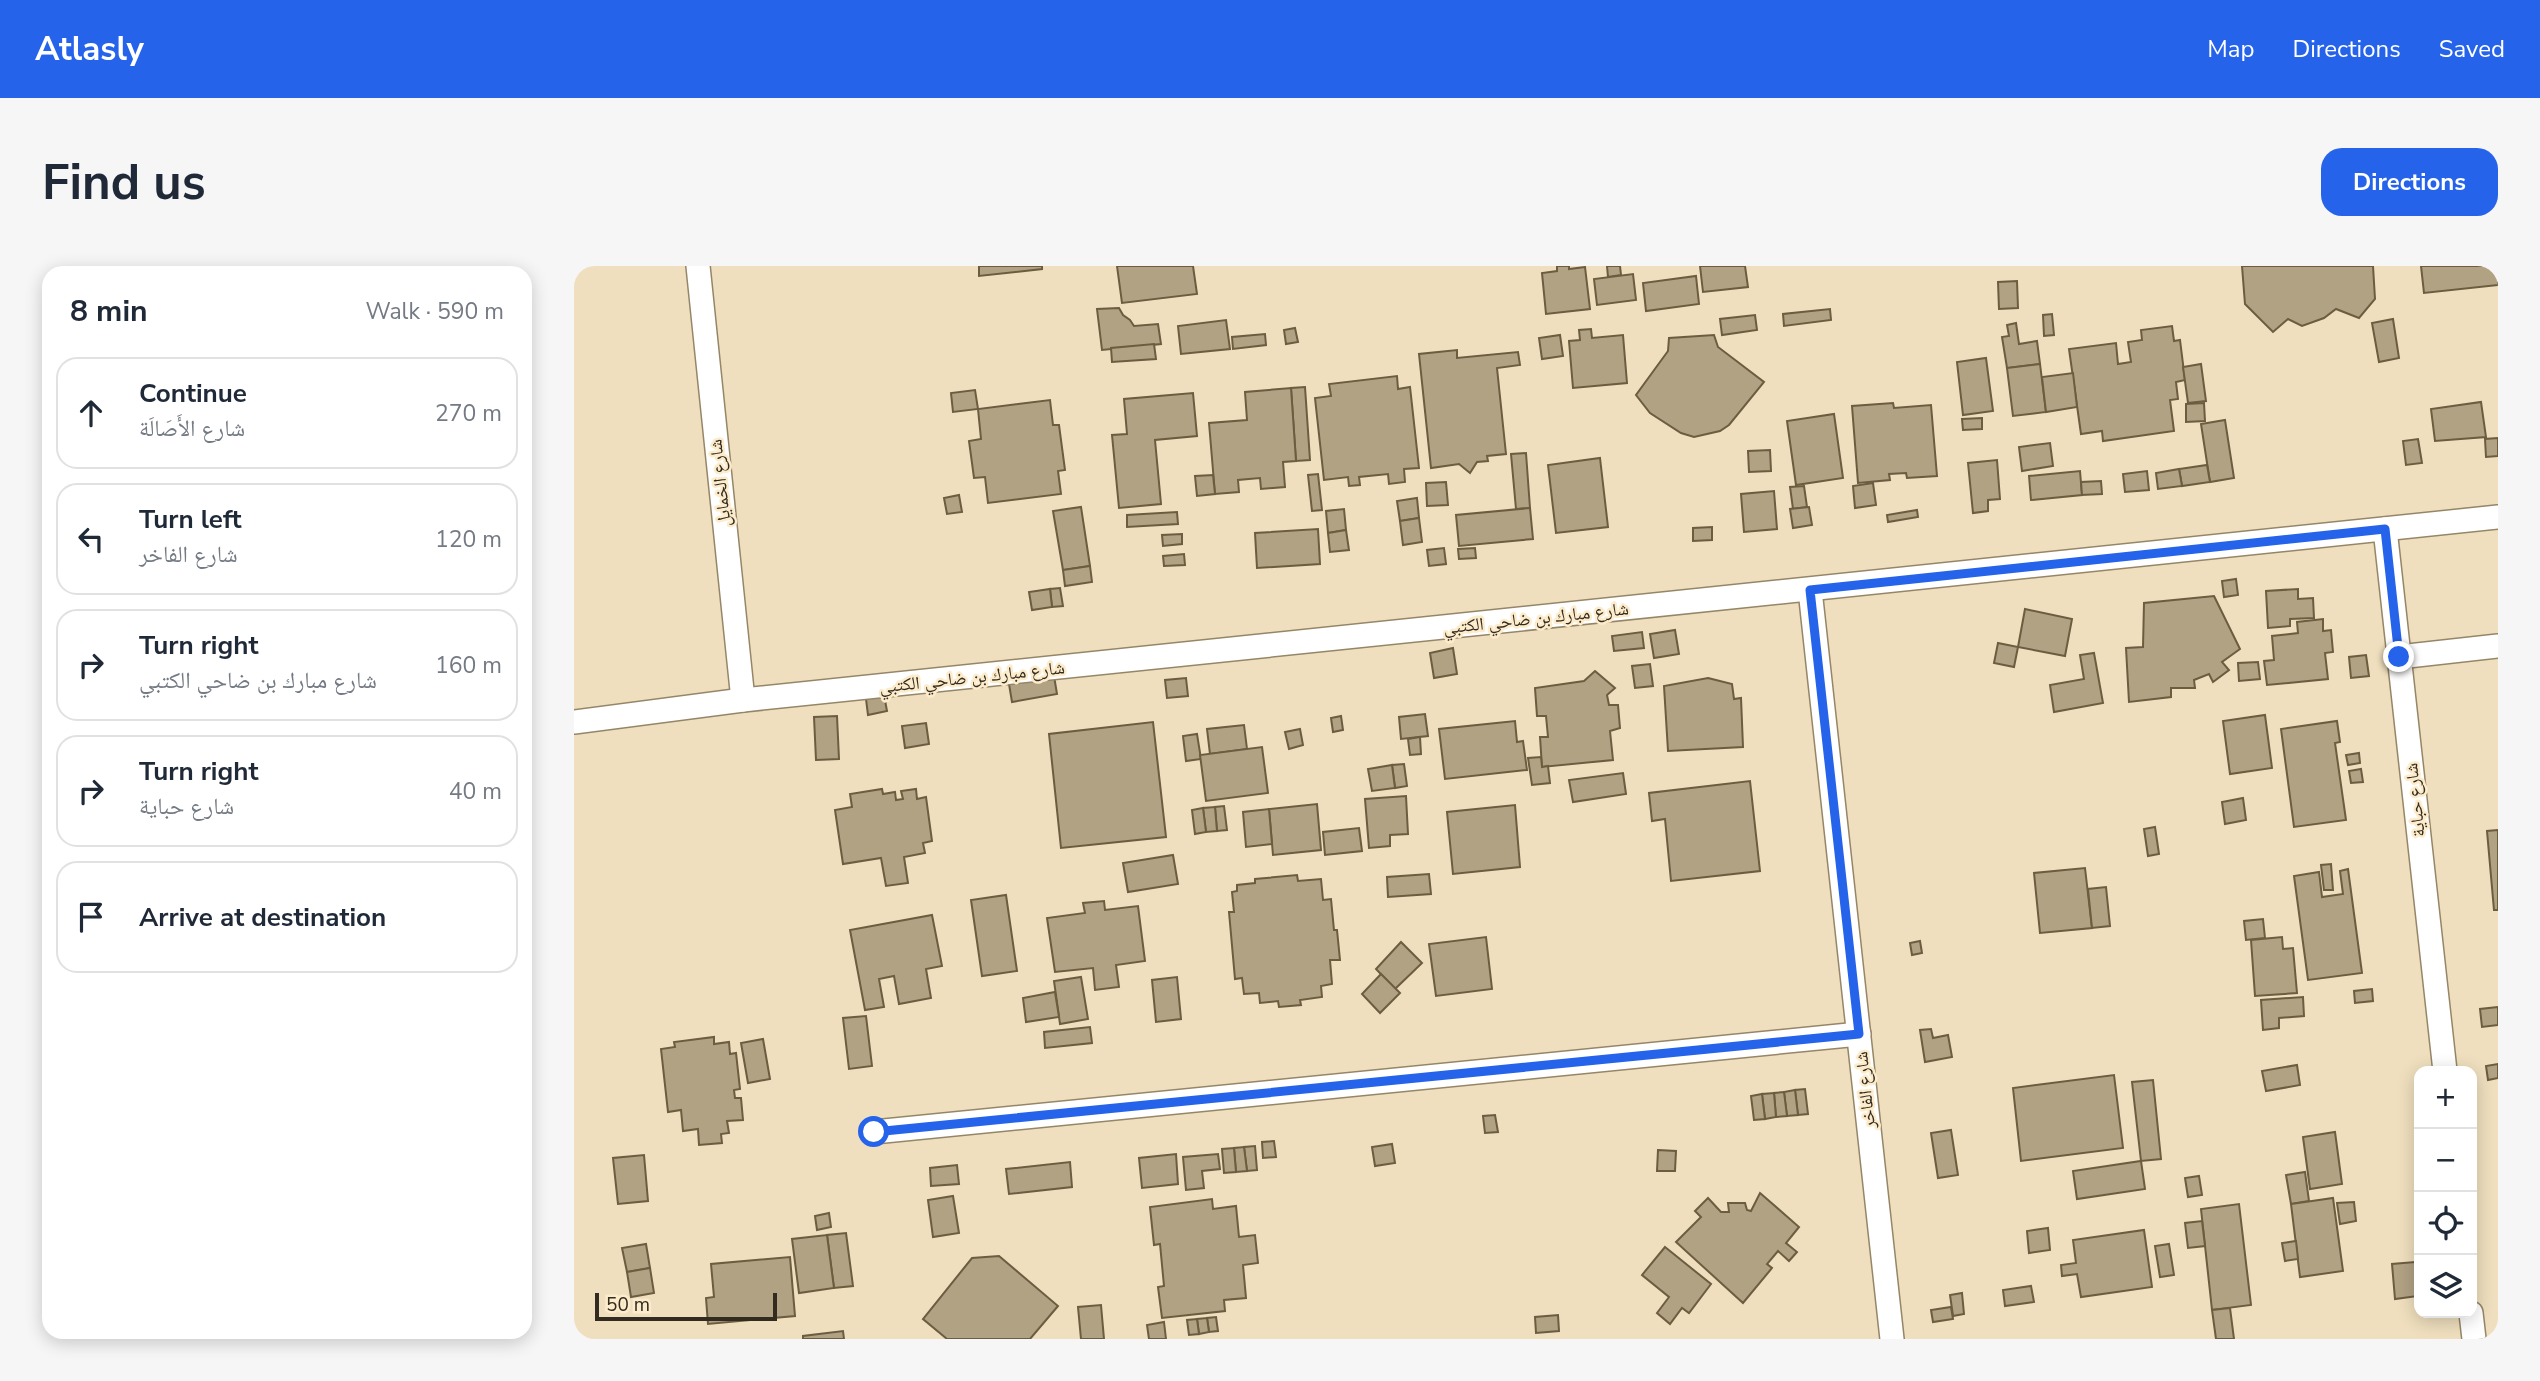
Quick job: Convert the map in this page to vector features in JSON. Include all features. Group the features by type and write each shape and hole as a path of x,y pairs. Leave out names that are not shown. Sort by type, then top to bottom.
{"street":[{"name":"شارع الخمايل","path":"698,266 743,700"},
{"name":"شارع مبارك بن ضاحي الكتبي","path":"574,722 743,700 2498,517"},
{"name":"شارع حباية","path":"2385,529 2444,1066"},
{"name":"شارع الفاخر","path":"1810,590 1892,1339"},
{"path":"2399,657 2498,646"},
{"path":"874,1132 1859,1034"},
{"path":"2472,1318 2474,1339"}],"building":[{"path":"979,266 1042,266 1042,269 979,276"},
{"path":"1117,266 1193,266 1197,294 1122,303"},
{"path":"1557,266 1569,266 1569,269 1585,267 1590,309 1546,314 1542,273 1557,271"},
{"path":"1607,266 1620,266 1621,275 1608,277"},
{"path":"1700,266 1745,266 1748,287 1703,292"},
{"path":"2242,266 2373,266 2375,299 2359,318 2336,309 2324,318 2302,326 2288,319 2273,332 2245,304"},
{"path":"2421,266 2498,266 2498,285 2424,293"},
{"path":"1633,274 1636,300 1597,305 1594,279"},
{"path":"1696,276 1699,304 1646,311 1643,283"},
{"path":"2017,281 2018,308 1999,309 1998,282"},
{"path":"1119,308 1134,326 1158,324 1161,344 1102,350 1097,309"},
{"path":"1830,309 1831,320 1784,326 1783,314"},
{"path":"2052,314 2054,335 2044,336 2043,315"},
{"path":"1755,315 1757,330 1722,335 1720,319"},
{"path":"2393,319 2399,358 2379,362 2372,323"},
{"path":"1226,320 1230,349 1181,354 1178,326"},
{"path":"2016,323 2019,344 2037,341 2040,364 2007,368 2002,337 2009,336 2007,325"},
{"path":"2172,326 2174,341 2180,340 2185,380 2176,382 2178,399 2170,400 2174,431 2103,441 2102,431 2081,434 2069,349 2116,343 2118,364 2131,362 2128,342 2142,340 2141,330"},
{"path":"1295,328 1298,342 1286,344 1284,330"},
{"path":"1591,329 1592,338 1623,335 1627,383 1573,388 1569,341 1580,340 1579,330"},
{"path":"1265,334 1266,345 1233,349 1232,337"},
{"path":"1560,335 1563,356 1542,359 1539,338"},
{"path":"1714,335 1718,347 1764,382 1729,425 1720,431 1694,437 1681,433 1650,413 1636,395 1668,351 1669,338"},
{"path":"1154,344 1156,359 1112,362 1111,348"},
{"path":"1457,350 1457,358 1518,352 1520,365 1497,368 1506,454 1487,456 1488,461 1477,462 1470,473 1459,464 1431,468 1419,354"},
{"path":"1986,358 1993,411 1963,415 1957,362"},
{"path":"2040,364 2046,412 2013,416 2007,368"},
{"path":"2201,364 2206,401 2188,403 2183,367"},
{"path":"2073,373 2077,407 2046,412 2042,377"},
{"path":"1397,376 1398,389 1410,387 1419,468 1404,469 1405,482 1389,484 1388,474 1359,477 1360,485 1349,486 1348,477 1324,480 1315,398 1331,396 1329,384"},
{"path":"1305,387 1310,460 1296,461 1291,388"},
{"path":"1291,388 1296,461 1283,462 1285,487 1261,489 1260,478 1238,480 1239,492 1215,494 1209,423 1247,420 1245,392"},
{"path":"975,390 978,409 953,412 951,393"},
{"path":"1193,393 1197,436 1155,440 1161,504 1119,508 1112,435 1127,434 1124,399"},
{"path":"1050,400 1053,425 1059,425 1065,470 1058,471 1061,494 988,503 985,477 974,478 969,441 981,439 978,409"},
{"path":"2481,402 2486,437 2435,441 2431,409"},
{"path":"1893,403 1894,408 1931,405 1937,476 1907,478 1906,473 1889,474 1890,480 1858,483 1852,406"},
{"path":"2204,403 2205,421 2186,422 2186,404"},
{"path":"1834,414 1843,478 1796,485 1787,421"},
{"path":"1982,418 1982,429 1963,430 1962,419"},
{"path":"2225,420 2234,478 2210,482 2201,424"},
{"path":"2498,438 2498,456 2486,457 2485,439"},
{"path":"2418,439 2422,463 2406,465 2403,441"},
{"path":"2050,443 2053,466 2022,471 2019,447"},
{"path":"1770,450 1771,471 1749,472 1748,451"},
{"path":"1526,453 1530,508 1516,509 1511,454"},
{"path":"1600,458 1608,527 1556,533 1548,465"},
{"path":"1997,460 2000,499 1988,500 1988,511 1973,513 1968,463"},
{"path":"2207,465 2210,482 2182,486 2179,469"},
{"path":"2179,469 2182,486 2158,489 2156,473"},
{"path":"2080,471 2082,495 2031,500 2029,476"},
{"path":"2147,471 2149,490 2125,492 2123,474"},
{"path":"1318,474 1322,510 1312,511 1308,475"},
{"path":"1213,475 1215,494 1197,496 1195,476"},
{"path":"2101,481 2102,494 2082,495 2081,482"},
{"path":"1446,482 1448,505 1427,506 1426,483"},
{"path":"1873,483 1876,505 1855,508 1853,486"},
{"path":"1804,486 1807,507 1793,509 1790,487"},
{"path":"1774,491 1777,529 1744,532 1741,494"},
{"path":"959,495 962,512 947,514 944,498"},
{"path":"1417,498 1419,518 1400,521 1397,501"},
{"path":"1081,507 1090,566 1063,570 1053,511"},
{"path":"1809,507 1812,525 1793,528 1790,509"},
{"path":"1530,508 1533,539 1459,546 1456,515"},
{"path":"1344,509 1346,530 1328,533 1326,511"},
{"path":"1917,510 1918,517 1888,522 1887,515"},
{"path":"1177,512 1178,524 1127,527 1127,515"},
{"path":"1419,518 1422,542 1403,545 1400,521"},
{"path":"1712,527 1712,540 1693,541 1693,528"},
{"path":"1318,529 1320,564 1257,568 1255,533"},
{"path":"1346,530 1349,550 1330,552 1328,533"},
{"path":"1182,534 1182,544 1163,546 1162,535"},
{"path":"1444,548 1446,564 1429,566 1427,550"},
{"path":"1475,548 1476,558 1459,559 1458,549"},
{"path":"1184,554 1185,565 1164,566 1163,556"},
{"path":"1090,566 1092,582 1065,586 1063,570"},
{"path":"2236,579 2238,595 2224,597 2222,581"},
{"path":"1060,588 1063,606 1052,607 1050,589"},
{"path":"1050,589 1052,607 1032,610 1029,592"},
{"path":"2298,589 2298,599 2313,598 2314,618 2290,619 2290,626 2268,628 2266,591"},
{"path":"2214,596 2240,649 2222,662 2229,670 2213,682 2209,674 2194,680 2195,688 2171,688 2171,697 2129,702 2126,648 2143,647 2144,603"},
{"path":"2025,609 2072,619 2065,656 2018,647"},
{"path":"2323,619 2323,631 2331,630 2333,652 2325,653 2328,679 2267,685 2264,661 2274,660 2272,636 2298,633 2297,622"},
{"path":"1675,630 1679,654 1654,658 1650,634"},
{"path":"1642,632 1644,648 1614,651 1612,636"},
{"path":"1998,643 2018,647 2014,667 1994,663"},
{"path":"1453,648 1457,674 1434,678 1430,653"},
{"path":"2094,653 2103,703 2054,712 2050,685 2084,679 2080,655"},
{"path":"2366,655 2369,676 2351,678 2349,657"},
{"path":"2258,662 2260,679 2239,681 2238,663"},
{"path":"1650,664 1653,686 1635,688 1632,666"},
{"path":"1595,671 1615,688 1607,695 1609,705 1618,705 1620,728 1610,731 1613,760 1542,767 1540,737 1548,737 1546,716 1537,716 1535,688 1584,681"},
{"path":"1054,676 1057,694 1012,702 1009,684"},
{"path":"1186,678 1188,696 1167,698 1165,680"},
{"path":"1708,678 1732,684 1734,699 1741,698 1743,747 1668,751 1664,686"},
{"path":"884,695 887,711 868,715 866,699"},
{"path":"1425,714 1428,736 1401,739 1399,717"},
{"path":"2265,715 2272,768 2230,774 2223,721"},
{"path":"837,716 839,759 816,760 814,717"},
{"path":"1341,716 1343,730 1333,732 1331,718"},
{"path":"1515,721 1517,742 1523,741 1527,770 1445,779 1439,729"},
{"path":"2337,721 2340,742 2335,743 2346,820 2294,827 2281,729"},
{"path":"1153,722 1166,837 1061,848 1049,734"},
{"path":"926,723 929,744 905,748 902,726"},
{"path":"1244,725 1247,749 1210,754 1207,729"},
{"path":"1300,729 1303,745 1289,749 1285,732"},
{"path":"1197,734 1201,759 1186,761 1183,736"},
{"path":"1420,737 1421,754 1410,755 1408,739"},
{"path":"1262,747 1268,793 1206,801 1200,755"},
{"path":"2359,753 2360,763 2348,765 2346,755"},
{"path":"1541,757 1542,767 1548,766 1550,783 1532,785 1528,758"},
{"path":"1404,764 1407,786 1395,788 1392,765"},
{"path":"1392,765 1395,788 1372,791 1368,769"},
{"path":"2361,769 2363,782 2351,783 2349,771"},
{"path":"1623,773 1626,794 1573,802 1569,780"},
{"path":"1750,781 1760,871 1671,881 1665,819 1652,821 1649,793"},
{"path":"882,789 883,794 895,792 896,800 903,799 901,791 916,789 917,799 926,797 932,841 923,843 925,853 904,857 908,883 886,886 881,858 843,864 835,810 852,807 850,794"},
{"path":"1406,796 1408,834 1390,835 1390,846 1369,848 1365,799"},
{"path":"2243,798 2246,820 2225,824 2222,802"},
{"path":"1317,804 1321,850 1273,855 1269,809"},
{"path":"1515,805 1520,867 1453,874 1447,812"},
{"path":"1224,806 1227,830 1217,831 1215,807"},
{"path":"1215,807 1217,831 1206,832 1203,808"},
{"path":"1203,808 1206,832 1195,834 1192,810"},
{"path":"1269,809 1272,844 1246,847 1243,812"},
{"path":"2155,827 2159,854 2148,856 2144,829"},
{"path":"1359,828 1362,851 1325,855 1323,832"},
{"path":"2498,830 2498,910 2494,910 2487,831"},
{"path":"1173,855 1178,884 1128,892 1123,863"},
{"path":"2331,864 2333,890 2324,890 2321,865"},
{"path":"2085,868 2092,928 2040,933 2034,873"},
{"path":"2348,869 2362,973 2308,980 2294,876 2319,872 2322,897 2343,894 2340,871"},
{"path":"1429,874 1431,894 1388,897 1387,877"},
{"path":"1297,875 1298,881 1321,879 1323,900 1331,899 1340,960 1330,960 1332,984 1321,986 1322,997 1300,1000 1301,1005 1279,1007 1278,1001 1260,1003 1259,993 1244,994 1242,978 1235,979 1229,912 1234,912 1232,892 1237,891 1237,885 1255,883 1255,879"},
{"path":"2106,887 2110,926 2092,928 2088,889"},
{"path":"1006,895 1017,971 982,976 971,900"},
{"path":"1104,901 1105,910 1138,906 1145,961 1116,965 1119,987 1095,990 1093,968 1055,972 1047,918 1085,913 1083,903"},
{"path":"932,915 942,966 926,969 931,998 899,1004 894,976 879,979 884,1007 865,1010 850,930"},
{"path":"2263,919 2265,938 2246,940 2244,921"},
{"path":"1486,937 1492,989 1436,996 1429,944"},
{"path":"2282,937 2283,949 2293,948 2297,993 2255,996 2251,940"},
{"path":"1920,941 1922,953 1912,955 1910,943"},
{"path":"1401,942 1422,963 1395,989 1376,969"},
{"path":"1381,974 1400,993 1380,1013 1362,994"},
{"path":"1081,977 1088,1019 1060,1024 1054,981"},
{"path":"1177,977 1181,1019 1156,1022 1152,980"},
{"path":"2372,989 2373,1001 2355,1003 2354,991"},
{"path":"1055,992 1059,1017 1026,1022 1023,998"},
{"path":"2303,997 2304,1016 2279,1018 2279,1028 2263,1030 2261,1000"},
{"path":"2498,1007 2498,1025 2482,1027 2480,1009"},
{"path":"866,1016 872,1066 849,1069 843,1018"},
{"path":"1090,1027 1092,1043 1045,1048 1044,1032"},
{"path":"1931,1029 1933,1038 1948,1035 1952,1057 1925,1062 1920,1030"},
{"path":"714,1037 714,1044 729,1042 730,1054 736,1053 740,1089 734,1090 735,1098 741,1098 743,1120 727,1121 729,1133 721,1134 722,1143 699,1145 698,1129 683,1131 681,1110 668,1112 661,1049 675,1047 674,1042"},
{"path":"763,1039 770,1079 748,1083 741,1043"},
{"path":"2498,1064 2498,1078 2488,1080 2486,1066"},
{"path":"2297,1065 2300,1085 2266,1091 2262,1071"},
{"path":"2114,1075 2123,1148 2021,1161 2013,1088"},
{"path":"2153,1080 2161,1159 2141,1161 2132,1082"},
{"path":"1805,1089 1808,1114 1798,1115 1795,1090"},
{"path":"1795,1090 1798,1115 1787,1116 1784,1092"},
{"path":"1784,1092 1787,1116 1776,1117 1774,1093"},
{"path":"1774,1093 1776,1117 1765,1119 1762,1094"},
{"path":"1762,1094 1765,1119 1754,1120 1751,1096"},
{"path":"1495,1115 1498,1132 1485,1133 1483,1116"},
{"path":"1951,1130 1958,1175 1938,1178 1931,1133"},
{"path":"2335,1132 2342,1184 2310,1189 2303,1137"},
{"path":"1274,1141 1276,1157 1263,1158 1262,1142"},
{"path":"1392,1144 1395,1163 1375,1166 1372,1147"},
{"path":"1255,1146 1257,1170 1247,1171 1244,1147"},
{"path":"1244,1147 1247,1171 1236,1172 1234,1148"},
{"path":"1234,1148 1236,1172 1224,1173 1222,1149"},
{"path":"1658,1150 1676,1151 1675,1171 1657,1171"},
{"path":"1176,1154 1178,1184 1142,1188 1139,1158"},
{"path":"1218,1154 1220,1169 1202,1171 1204,1188 1186,1190 1183,1157"},
{"path":"644,1155 648,1201 618,1204 613,1158"},
{"path":"2141,1161 2145,1189 2077,1199 2073,1171"},
{"path":"1070,1162 1072,1187 1009,1194 1006,1169"},
{"path":"957,1165 959,1184 931,1186 930,1168"},
{"path":"2305,1172 2309,1201 2291,1204 2286,1175"},
{"path":"2199,1176 2202,1195 2188,1197 2185,1178"},
{"path":"1760,1193 1799,1227 1786,1243 1797,1252 1789,1261 1778,1251 1767,1264 1772,1268 1743,1303 1676,1242 1701,1217 1695,1211 1708,1198 1721,1212 1729,1212 1728,1203 1745,1203 1747,1210 1751,1211"},
{"path":"953,1196 959,1233 933,1237 928,1200"},
{"path":"2333,1198 2343,1271 2300,1277 2291,1204"},
{"path":"1212,1199 1213,1209 1236,1206 1239,1237 1255,1235 1258,1263 1243,1265 1246,1298 1224,1300 1225,1311 1162,1318 1158,1287 1164,1286 1160,1244 1154,1245 1150,1207"},
{"path":"2354,1202 2356,1221 2340,1224 2337,1203"},
{"path":"2239,1204 2251,1305 2212,1310 2201,1209"},
{"path":"829,1213 831,1227 817,1230 815,1216"},
{"path":"2202,1221 2205,1246 2188,1248 2185,1223"},
{"path":"2048,1228 2050,1250 2029,1253 2027,1231"},
{"path":"2144,1230 2152,1287 2081,1297 2077,1274 2062,1276 2061,1265 2076,1263 2073,1240"},
{"path":"846,1233 853,1286 834,1288 827,1235"},
{"path":"827,1235 834,1288 799,1293 792,1239"},
{"path":"2296,1241 2298,1259 2285,1261 2282,1243"},
{"path":"646,1244 650,1268 627,1272 622,1248"},
{"path":"2169,1244 2174,1275 2160,1277 2155,1246"},
{"path":"1665,1247 1711,1284 1689,1313 1682,1308 1670,1324 1657,1313 1669,1297 1642,1275"},
{"path":"999,1256 1058,1306 1030,1339 947,1339 923,1319 972,1258"},
{"path":"790,1257 795,1316 708,1324 706,1298 714,1297 711,1264"},
{"path":"2414,1262 2414,1297 2395,1299 2392,1264"},
{"path":"650,1268 654,1293 631,1297 627,1272"},
{"path":"2031,1286 2034,1302 2005,1306 2003,1290"},
{"path":"1962,1293 1964,1314 1953,1316 1950,1295"},
{"path":"1101,1305 1104,1339 1081,1339 1078,1307"},
{"path":"1951,1307 1953,1319 1933,1322 1931,1310"},
{"path":"2230,1308 2234,1339 2216,1339 2212,1310"},
{"path":"1558,1315 1559,1331 1536,1333 1535,1317"},
{"path":"1216,1317 1218,1331 1209,1332 1207,1318"},
{"path":"1207,1318 1209,1332 1199,1334 1197,1319"},
{"path":"1197,1319 1199,1334 1189,1335 1187,1320"},
{"path":"1164,1322 1166,1339 1149,1339 1147,1325"},
{"path":"843,1331 844,1339 803,1339 803,1336"}],"route":[{"path":"874,1132 1859,1034 1810,590 2385,529 2399,657"}]}
